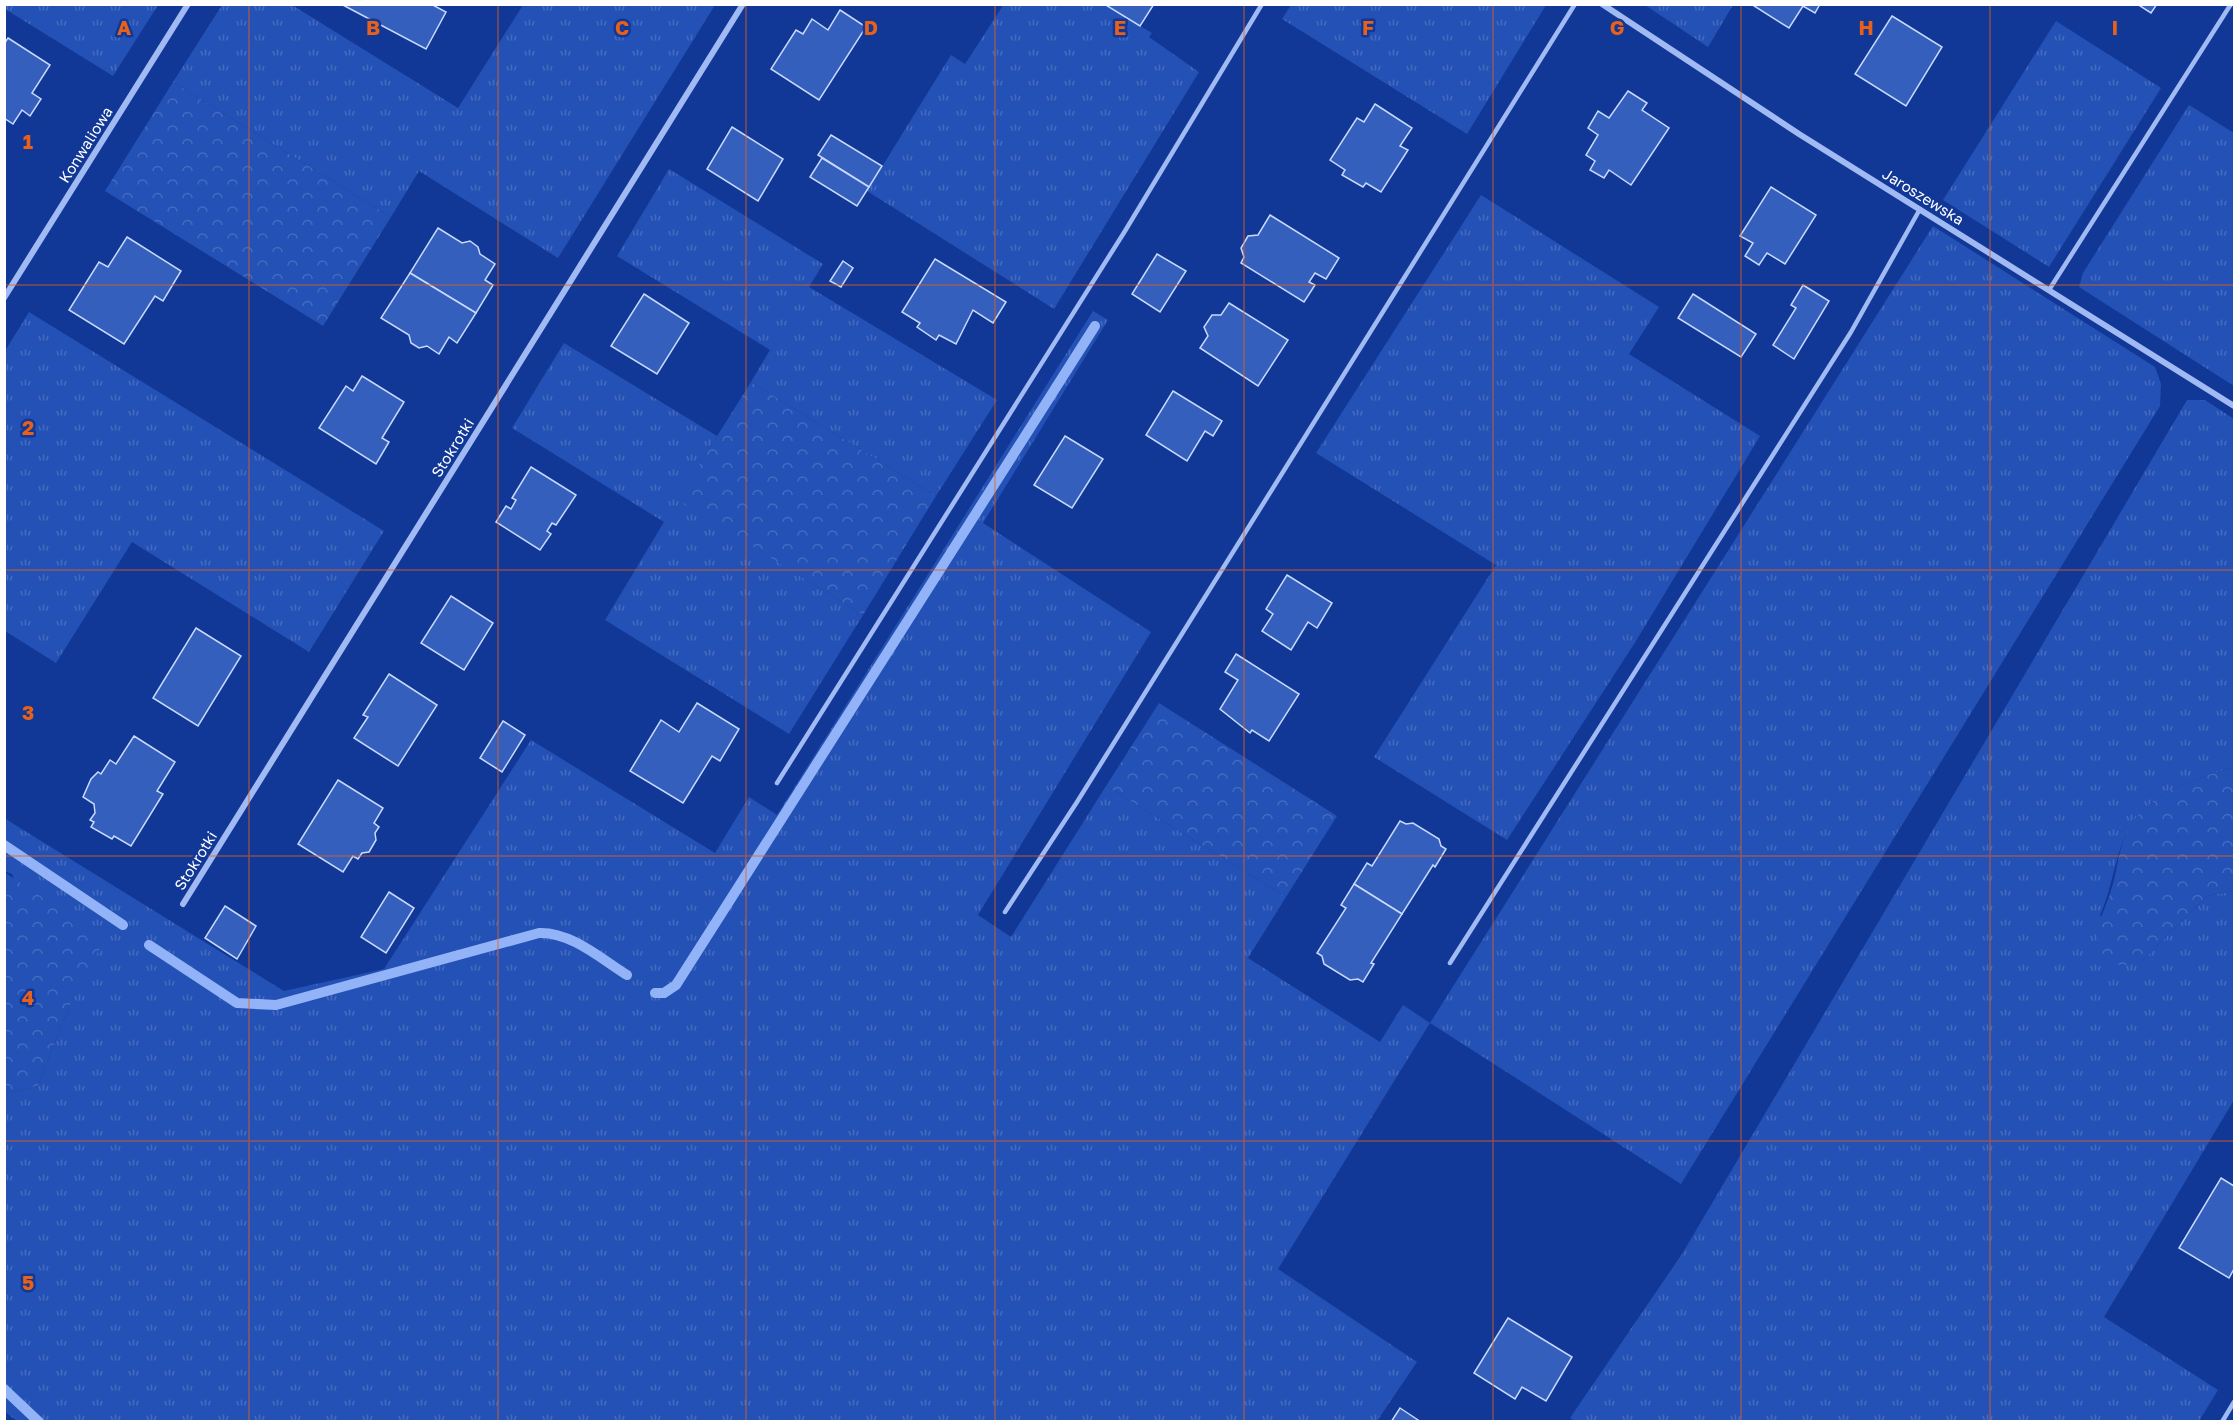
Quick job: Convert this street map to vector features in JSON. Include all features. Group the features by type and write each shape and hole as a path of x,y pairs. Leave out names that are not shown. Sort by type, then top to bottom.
{"street":[{"name":"Konwaliowa","path":"4,298 188,4"},
{"name":"Stokrotki","path":"183,904 743,4"},
{"name":"Jaroszewska","path":"1602,4 1920,209 2235,406"}],"lane":[{"path":"777,783 1125,231 1262,4"},
{"path":"1005,912 1077,802 1575,4"},
{"path":"2049,290 2231,4"},
{"path":"1450,963 1851,332 1920,209"},
{"path":"2222,1422 2235,1402"}],"green space":[{"path":"1004,4 1104,5 1152,33 1149,37 1199,72 1054,309 867,191 951,55 965,64"},
{"path":"1733,4 1708,47 1645,5"},
{"path":"4,5 158,5 113,76 5,9"},
{"path":"222,5 292,5 458,108 523,5 715,5 558,258 419,171 391,217 173,82"},
{"path":"1291,5 1546,5 1467,134 1282,19"},
{"path":"2056,21 2161,88 2049,267 1943,200"},
{"path":"173,82 391,217 323,326 105,191"},
{"path":"2189,105 2234,133 2234,386 2079,287 2083,273"},
{"path":"669,169 823,264 809,287 997,400 936,496 751,382 770,350 617,256"},
{"path":"1481,195 1659,307 1629,354 1760,436 1636,641 1507,840 1374,757 1496,565 1316,453"},
{"path":"1933,226 2155,367 2161,384 2160,406 1681,1184 1430,1023"},
{"path":"1093,311 1108,320 983,523 1151,632 978,915 1011,937 1106,786 1286,897 1248,958 1380,1042 1403,1005 1430,1023 1278,1269 1417,1362 1377,1421 17,1421 4,1411 5,1094 38,1086 69,1007 12,874 5,871 4,818 284,991 384,969 531,740 715,853 749,797 777,815"},
{"path":"29,312 384,531 309,652 132,542 56,663 5,631 5,351"},
{"path":"564,343 717,436 678,500 863,615 789,734 605,620 664,522 512,428"},
{"path":"751,382 936,496 863,615 677,500"},
{"path":"2187,400 2205,400 2234,419 2234,767 2172,790 2144,809 2125,836 2100,915 2143,960 2207,896 2234,891 2234,1100 2104,1317 2218,1390 2199,1421 1576,1422 1570,1418 1682,1254"},
{"path":"1159,703 1337,816 1286,897 1106,786"},
{"path":"2234,767 2234,891 2207,896 2143,960 2122,966 2104,960 2098,938 2099,924 2113,883 2125,836 2133,822 2143,809 2171,790"},
{"path":"4,872 105,939 69,1007 38,1086 5,1094"}],"building":[{"path":"341,4 431,4 446,12 426,49"},
{"path":"1104,4 1154,4 1140,26"},
{"path":"1751,4 1820,4 1815,13 1803,6 1789,28"},
{"path":"2137,4 2157,4 2151,13"},
{"path":"840,10 866,27 819,100 771,69 796,30 803,34 812,19 828,30"},
{"path":"1892,16 1942,47 1906,106 1855,74"},
{"path":"8,38 50,65 32,93 41,99 30,116 22,110 13,124 4,118 4,44"},
{"path":"1628,91 1647,103 1642,110 1669,128 1631,185 1609,170 1604,178 1590,170 1595,161 1586,155 1598,135 1588,128 1598,111 1609,118"},
{"path":"1375,104 1412,128 1400,146 1408,150 1381,192 1366,183 1363,187 1342,175 1345,170 1330,160 1357,118 1364,122"},
{"path":"732,127 783,159 758,201 707,169"},
{"path":"831,135 882,166 869,187 818,155"},
{"path":"822,158 869,187 857,206 810,177"},
{"path":"1771,187 1816,215 1785,264 1767,253 1759,265 1745,256 1753,243 1740,236"},
{"path":"1270,215 1339,258 1326,279 1315,273 1309,282 1315,285 1304,302 1241,263 1244,257 1241,248 1248,236 1258,235"},
{"path":"438,228 462,243 470,241 478,247 480,254 495,264 485,280 493,285 476,313 410,273"},
{"path":"127,237 181,271 163,301 155,296 124,344 69,310 99,262 108,267"},
{"path":"1157,254 1186,271 1160,312 1132,294"},
{"path":"935,259 1006,302 993,323 973,310 956,344 939,335 936,340 917,327 920,323 902,312"},
{"path":"843,261 853,268 841,287 830,281"},
{"path":"410,273 476,313 457,343 449,337 439,354 427,346 419,348 411,343 409,335 381,318"},
{"path":"1803,285 1829,301 1794,359 1773,345 1796,308 1791,305"},
{"path":"644,294 689,323 657,374 611,346"},
{"path":"1693,294 1756,334 1741,357 1678,318"},
{"path":"1229,303 1288,340 1258,386 1200,348 1208,336 1204,327 1212,315 1221,315"},
{"path":"362,376 404,402 382,438 389,442 376,464 319,428 346,386 353,391"},
{"path":"1173,391 1222,421 1213,436 1205,431 1187,461 1146,435"},
{"path":"1065,436 1103,459 1072,508 1034,485"},
{"path":"531,467 576,495 556,525 552,523 547,531 551,534 540,550 496,522 506,506 511,509 516,500 512,498"},
{"path":"1287,575 1332,603 1317,628 1308,622 1291,650 1262,631 1273,614 1266,609"},
{"path":"451,596 493,623 464,670 421,643"},
{"path":"196,628 241,656 198,726 153,698"},
{"path":"1236,654 1299,694 1269,741 1252,730 1250,733 1220,709 1238,680 1225,672"},
{"path":"389,674 437,705 398,766 354,738 368,717 363,715"},
{"path":"697,703 739,729 720,761 712,756 683,803 630,771 661,720 679,732"},
{"path":"503,721 525,735 502,772 480,758"},
{"path":"134,736 175,762 157,791 163,794 131,846 114,836 112,839 91,827 94,822 90,820 95,813 94,804 83,797 91,779 98,772 101,774 110,760 116,764"},
{"path":"338,780 383,808 374,823 379,827 375,833 376,840 369,852 362,853 358,859 353,856 343,872 298,844"},
{"path":"1400,821 1406,824 1413,823 1439,839 1441,846 1446,849 1402,914 1354,884 1367,863 1372,866"},
{"path":"1354,884 1402,914 1371,963 1374,964 1363,982 1358,979 1350,980 1324,964 1322,956 1317,953 1346,908 1341,905"},
{"path":"389,892 414,908 386,953 361,937"},
{"path":"225,906 256,926 237,959 205,938"},
{"path":"2221,1178 2234,1186 2234,1269 2229,1278 2179,1248"},
{"path":"1508,1318 1572,1357 1546,1401 1522,1387 1515,1399 1474,1373"},
{"path":"1400,1408 1421,1422 1391,1422"}],"waterway":[{"path":"655,993 664,993 676,985 1095,326"},
{"path":"4,845 123,925"},
{"path":"149,945 237,1003 276,1005 539,933 574,941 627,975"},
{"path":"4,1389 39,1422"}]}
